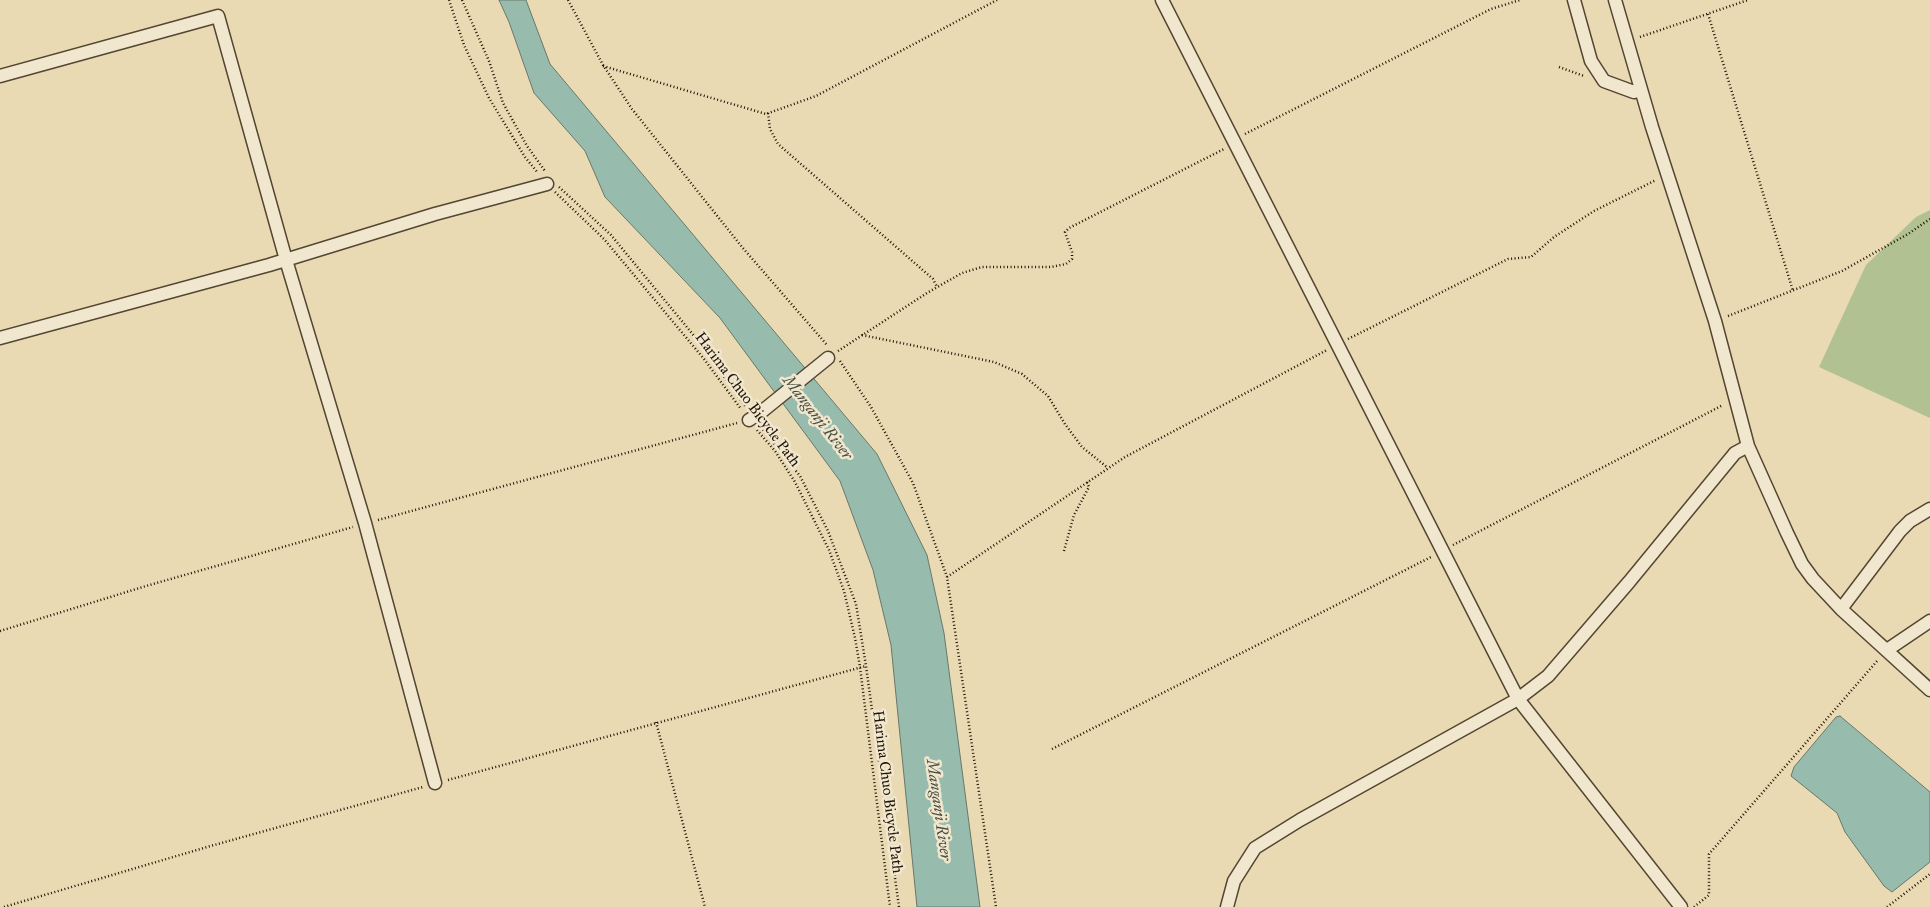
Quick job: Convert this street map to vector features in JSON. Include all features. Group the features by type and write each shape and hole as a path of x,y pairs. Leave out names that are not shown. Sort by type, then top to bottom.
{"street":[{"path":"1162,0 1518,699 1681,907"},
{"path":"1574,0 1591,61 1604,81 1634,92 1641,90"},
{"path":"1615,0 1641,90 1715,321 1748,446 1802,564 1841,609 1930,690"},
{"path":"0,76 218,16 286,260 365,523 435,783"},
{"path":"0,338 286,260 549,180"},
{"path":"754,417 831,355"},
{"path":"1227,907 1234,881 1255,848 1300,820 1518,699 1548,676 1629,582 1735,453 1748,446"},
{"path":"1841,609 1900,531 1910,521 1930,509"},
{"path":"1887,650 1930,621"}],"path":[{"name":"Harima Chuo Bicycle Path","path":"449,0 464,45 489,98 525,157 604,239 754,417 795,482 829,550 844,591 860,667 890,907"},
{"path":"462,0 489,61 503,103 549,180 584,209 611,236 700,343 800,476 828,531 856,604 868,675 899,907"},
{"path":"568,0 603,66 632,109 831,355 870,407 913,483 947,577 996,907"},
{"path":"603,66 766,114 816,96 998,0"},
{"path":"831,355 962,273 982,267 1060,267 1066,264 1072,259 1072,252 1066,232 1069,228 1491,9 1520,0"},
{"path":"1627,41 1748,0"},
{"path":"1708,14 1793,291"},
{"path":"1559,67 1597,80 1602,78"},
{"path":"768,113 770,129 778,144 933,279 937,287"},
{"path":"947,577 1125,457 1337,344 1508,259 1531,257 1554,237 1594,211 1634,190 1668,176"},
{"path":"1715,321 1842,271 1908,234 1930,219"},
{"path":"862,335 994,362 1022,374 1048,396 1082,447 1108,468"},
{"path":"1052,749 1442,552 1736,398"},
{"path":"1064,551 1074,516 1089,487 1087,482"},
{"path":"1693,907 1709,896 1709,854 1887,650"},
{"path":"656,722 705,907"},
{"path":"1887,907 1930,874"}],"green space":[{"path":"1930,210 1930,418 1819,367 1866,265 1916,217"}],"water":[{"name":"Manganji River","path":"499,0 526,0 550,64 877,454 927,555 944,633 980,907 917,907 891,645 873,570 840,481 720,318 605,197 585,151 534,93 509,22"},
{"path":"1840,716 1930,792 1930,862 1892,892 1884,886 1845,832 1837,813 1791,776 1794,767 1836,717"}]}
